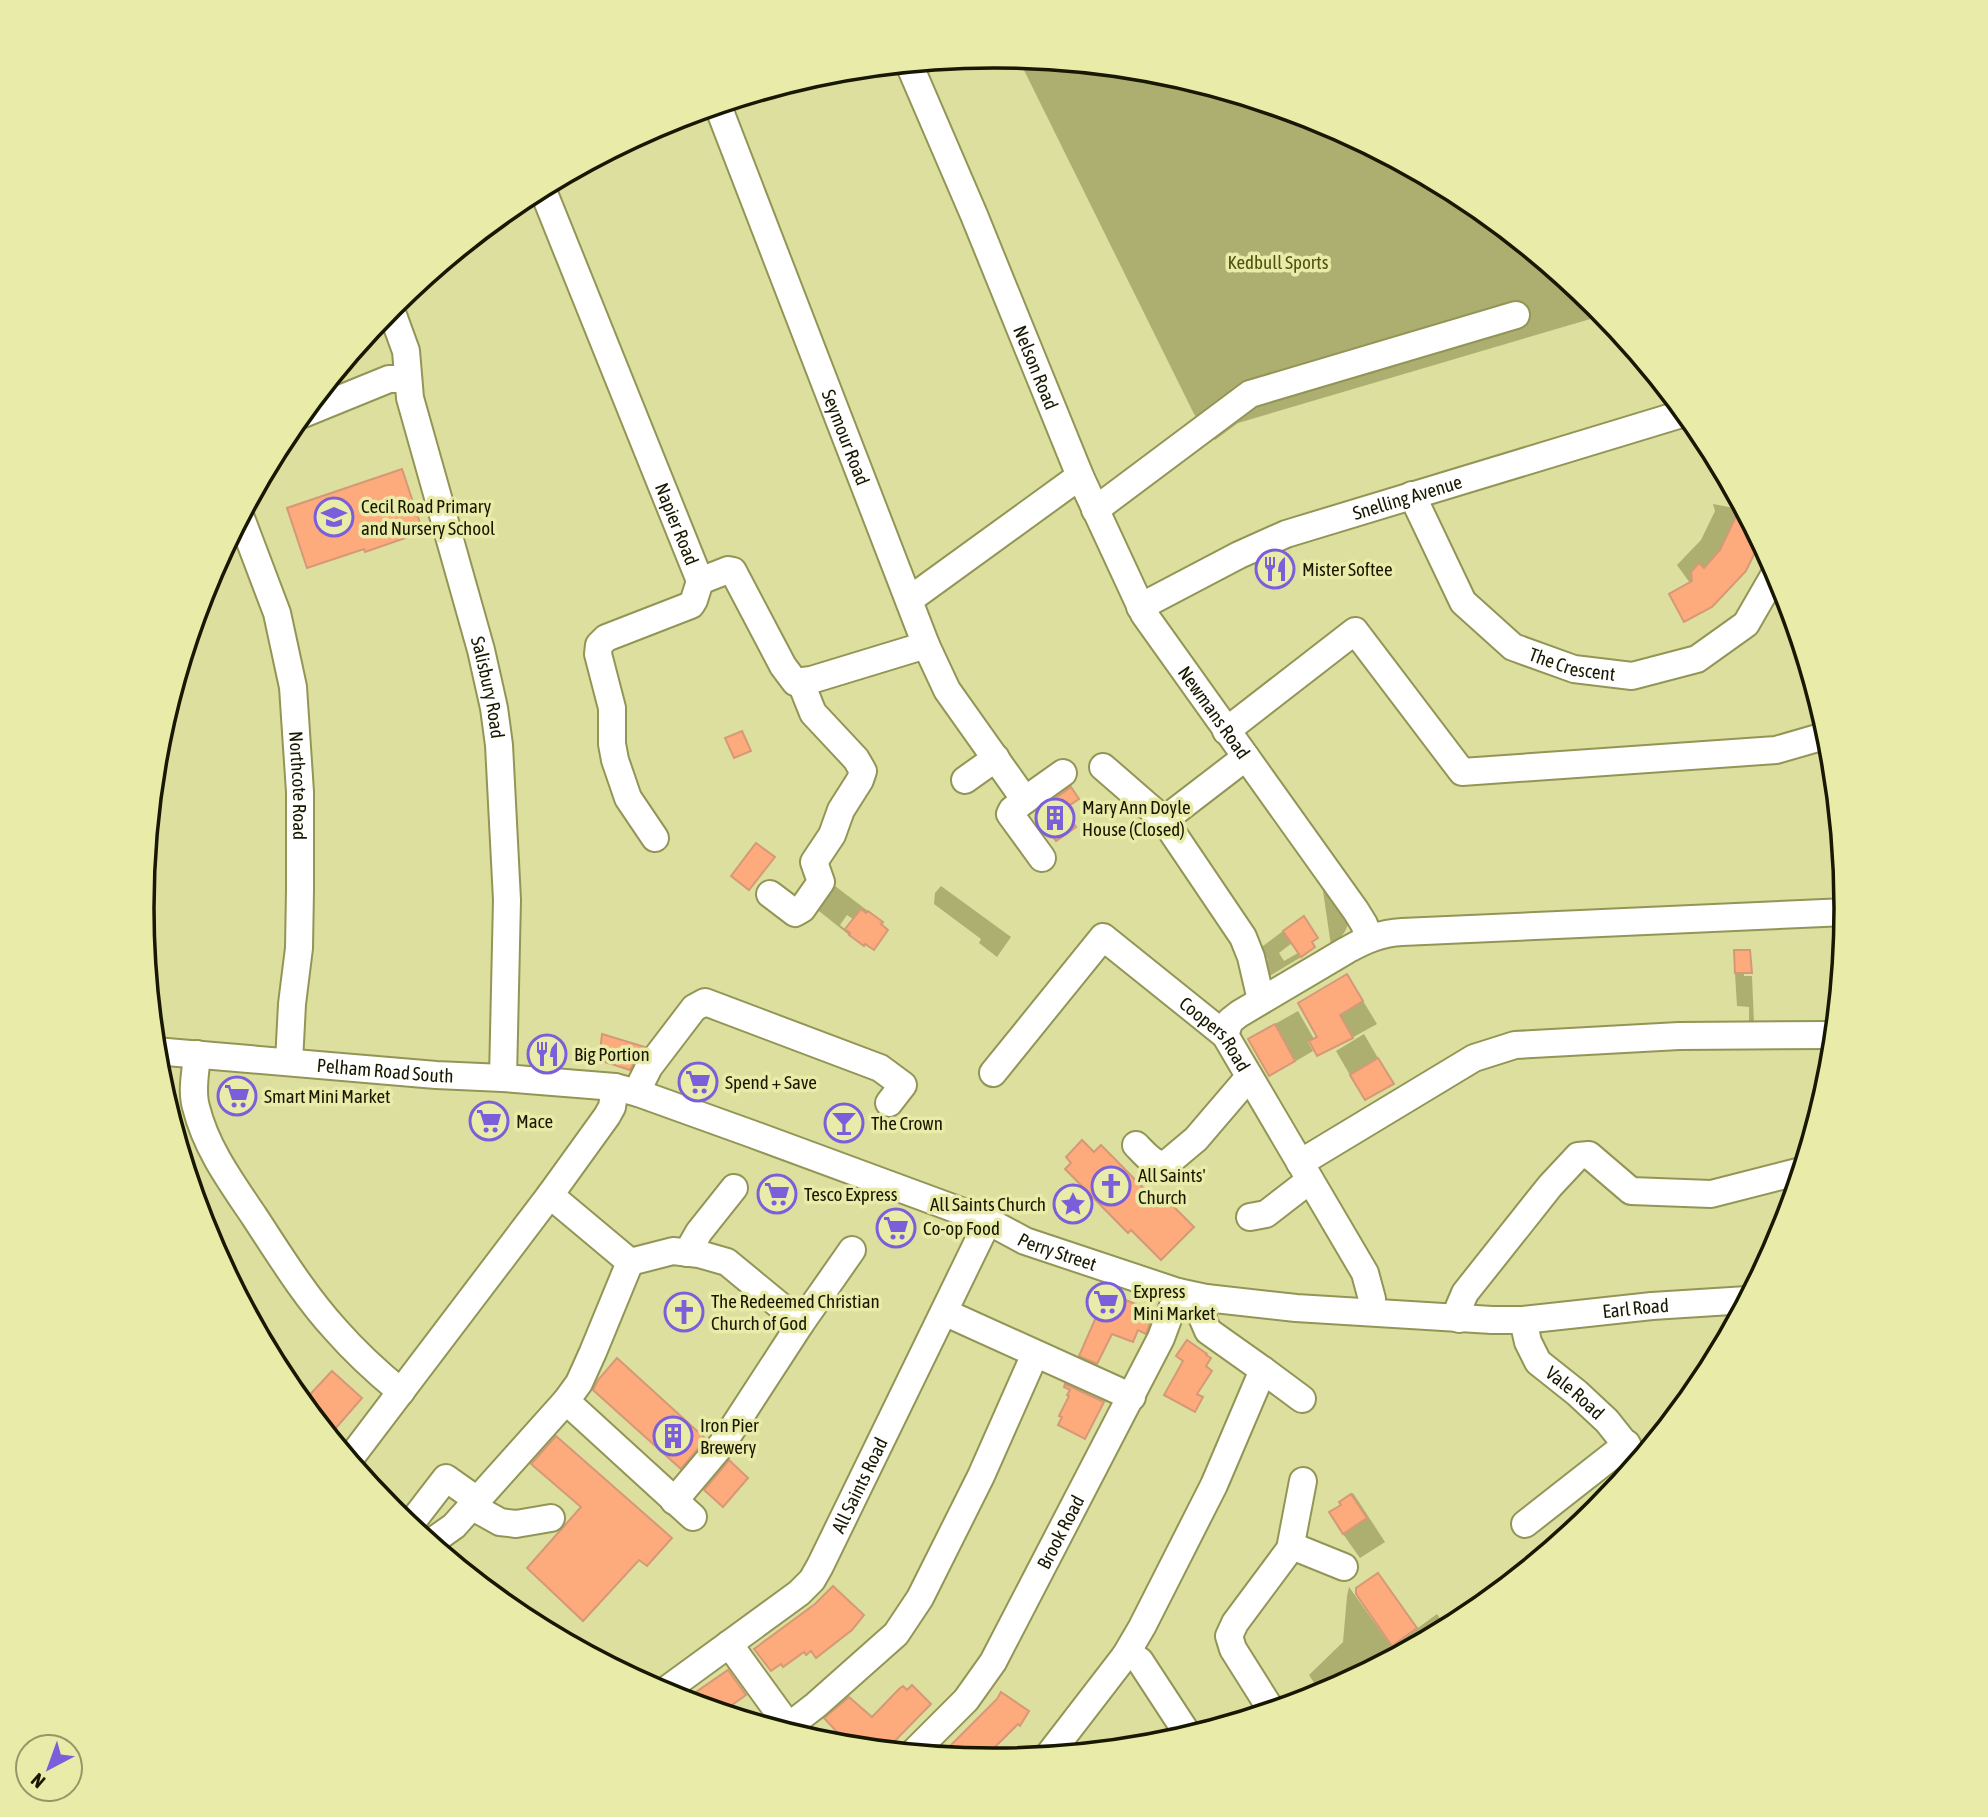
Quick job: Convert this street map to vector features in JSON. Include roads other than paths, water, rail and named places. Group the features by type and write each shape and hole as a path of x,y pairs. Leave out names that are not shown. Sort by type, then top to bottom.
{"street":[{"name":"Nelson Road","path":"913,72 1080,476"},
{"name":"Seymour Road","path":"721,114 926,645 947,690 1025,800"},
{"name":"Napier Road","path":"546,198 700,581 728,570 733,571 790,677 795,682 802,683"},
{"path":"1095,510 1250,394 1516,315"},
{"name":"Salisbury Road","path":"395,320 406,351 410,398 481,650 494,708 499,745 507,900 503,1078"},
{"path":"320,407 389,379 408,379"},
{"name":"Snelling Avenue","path":"1140,607 1239,555 1301,529 1675,417"},
{"name":"Newmans Road","path":"1080,476 1140,607 1356,911 1369,938"},
{"path":"909,600 1080,476"},
{"name":"The Crescent","path":"1412,495 1463,602 1513,647 1574,670 1632,676 1697,659 1746,624 1769,584"},
{"name":"Northcote Road","path":"245,528 281,625 293,687 301,804 299,948 289,1062"},
{"path":"655,838 628,798 615,760 612,741 613,717 598,648 606,638 691,605 700,581"},
{"path":"1226,731 1355,631 1462,772 1776,750 1817,738"},
{"path":"770,894 793,911 799,911 821,882 814,862 832,835 841,810 863,771 856,759 813,713 802,683 926,645"},
{"path":"1164,820 1246,757"},
{"path":"965,780 996,758"},
{"path":"1103,767 1164,820 1243,937 1251,957 1261,1000"},
{"path":"1042,859 1010,814 1063,773"},
{"path":"1224,1035 1231,1020 1369,938 1394,933 1834,913"},
{"name":"Coopers Road","path":"993,1073 1103,937 1224,1035 1365,1273 1372,1299 1369,1312"},
{"path":"354,1453 550,1195 612,1107 626,1090 642,1081 649,1068 699,1004 709,1003 877,1066 896,1094"},
{"path":"1250,1217 1266,1214 1305,1172 1474,1058 1515,1045 1679,1036 1824,1035"},
{"name":"Pelham Road South","path":"167,1052 626,1090"},
{"path":"197,1054 194,1094 196,1110 222,1168 327,1320 379,1374 401,1392"},
{"path":"1136,1145 1159,1165 1165,1165 1196,1139 1249,1077"},
{"name":"Perry Street","path":"626,1090 988,1221 1026,1241 1178,1292 1206,1298 1296,1308 1459,1319 1523,1320"},
{"path":"1459,1319 1459,1307 1463,1297 1573,1159 1582,1154 1589,1156 1627,1189 1641,1191 1711,1194 1792,1173"},
{"path":"687,1253 699,1232 734,1188"},
{"path":"550,1195 630,1262"},
{"name":"All Saints Road","path":"673,1685 799,1593 812,1580 988,1221"},
{"path":"566,1401 684,1509 723,1443 852,1250"},
{"path":"630,1262 673,1251 699,1254 727,1262 801,1323"},
{"path":"438,1538 454,1526 579,1383 630,1262"},
{"name":"Brook Road","path":"921,1745 966,1700 993,1662 1132,1397 1161,1338 1178,1292"},
{"path":"1206,1298 1202,1317 1208,1331 1302,1399"},
{"name":"Earl Road","path":"1523,1320 1652,1306 1737,1301"},
{"path":"944,1312 1132,1397"},
{"name":"Vale Road","path":"1523,1320 1528,1342 1538,1362 1599,1412 1633,1452"},
{"path":"797,1725 896,1634 920,1598 981,1476 1035,1354"},
{"path":"1057,1746 1125,1656 1214,1485 1264,1370"},
{"path":"1525,1524 1633,1452"},
{"path":"416,1517 446,1478 500,1522 516,1524 551,1518"},
{"path":"1267,1703 1233,1649 1229,1636 1235,1623 1292,1546 1303,1481"},
{"path":"1292,1546 1344,1567"},
{"path":"729,1644 784,1722"},
{"path":"1125,1656 1131,1655 1138,1659 1183,1727"}],"place":[{"name":"Cecil Road Primary and Nursery School","path":"334,517"},
{"name":"Mister Softee","path":"1275,569"},
{"name":"Mary Ann Doyle House (Closed)","path":"1055,818"},
{"name":"Big Portion","path":"547,1054"},
{"name":"Spend + Save","path":"698,1082"},
{"name":"Smart Mini Market","path":"237,1096"},
{"name":"Mace","path":"489,1121"},
{"name":"The Crown","path":"844,1123"},
{"name":"All Saints' Church","path":"1111,1186"},
{"name":"Tesco Express","path":"777,1194"},
{"name":"All Saints Church","path":"1073,1204"},
{"name":"Co-op Food","path":"896,1228"},
{"name":"Express Mini Market","path":"1106,1302"},
{"name":"The Redeemed Christian Church of God","path":"684,1312"},
{"name":"Iron Pier Brewery","path":"673,1436"}],"park label":[{"name":"Kedbull Sports","path":"1278,262"}]}
